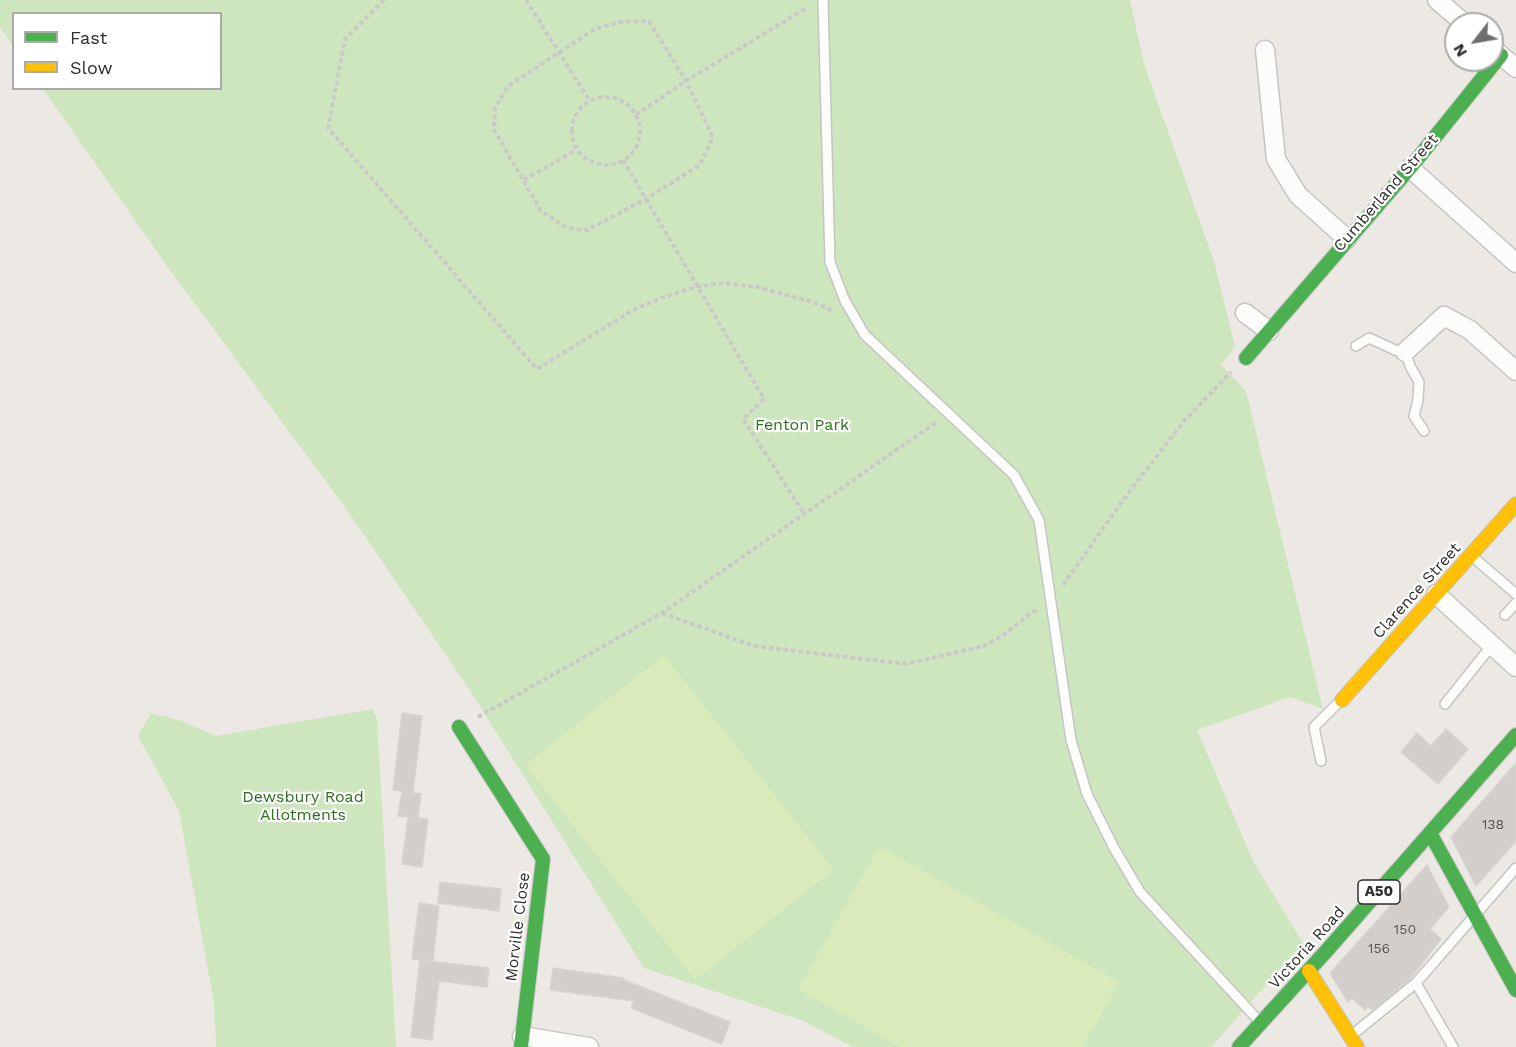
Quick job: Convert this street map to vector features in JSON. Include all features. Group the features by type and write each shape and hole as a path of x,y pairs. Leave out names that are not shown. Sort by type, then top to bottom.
{"street":[{"path":"1437,0 1451,12"},
{"path":"1265,50 1276,159 1298,195 1347,239"},
{"path":"1504,57 1516,68"},
{"name":"Cumberland Street","path":"1246,358 1410,168 1481,72"},
{"path":"1410,168 1516,263"},
{"path":"1245,313 1269,330"},
{"path":"1405,352 1444,316 1470,330 1516,371"},
{"name":"Clarence Street","path":"1342,700 1516,504"},
{"path":"1436,594 1516,667"},
{"name":"Morville Close","path":"459,727 543,859 522,1042"},
{"name":"Victoria Road","path":"1239,1047 1309,971 1516,735"},
{"path":"1430,833 1516,990"},
{"path":"1309,971 1354,1042"},
{"path":"522,1042 589,1047"}],"lane":[{"path":"823,0 830,262 845,301 865,335 1014,475 1039,520 1071,740 1086,794 1140,892 1261,1023"},
{"path":"1356,346 1369,338 1387,347 1405,352 1419,382 1414,416 1424,431"},
{"path":"1470,555 1516,594"},
{"path":"1505,615 1516,603"},
{"path":"1445,704 1492,645"},
{"path":"1321,760 1314,727 1342,700"},
{"path":"1354,1042 1416,983 1516,868"},
{"path":"1416,983 1453,1047"}],"path":[{"path":"384,0 345,39 328,128 537,369 634,309 699,286 724,283 757,287 813,302 838,314"},
{"path":"526,0 589,100"},
{"path":"636,116 686,81 811,6"},
{"path":"649,21 686,81 713,137 700,165 646,199 587,230 567,228 541,211 494,130 495,108 508,86 559,52 595,29 619,22 649,21"},
{"path":"610,96 626,103 636,116 640,134 637,146 623,160 609,166 597,165 584,159 576,150 571,133 572,121 578,110 589,100 610,96"},
{"path":"524,180 576,150"},
{"path":"623,160 764,399 743,419 805,515"},
{"path":"662,613 754,646 906,664 984,646 1002,636 1031,613 1051,603 1126,496 1184,421 1246,358"},
{"path":"459,727 662,613 948,414"}],"green space":[{"name":"Fenton Park","path":"0,0 1130,0 1144,64 1214,261 1235,347 1221,365 1246,391 1323,709 1290,697 1197,730 1253,861 1303,943 1211,1047 853,1047 801,1020 644,968 471,692 349,513 167,266 44,90 222,90 222,12 12,12 12,45 0,27"},
{"path":"664,655 834,870 695,980 525,765"},
{"name":"Dewsbury Road Allotments","path":"373,709 377,720 396,1047 216,1047 214,1003 179,811 138,736 151,713 182,721 216,736"},
{"path":"879,846 1119,982 1083,1047 900,1047 798,989"}],"building":[{"path":"402,713 422,716 413,793 421,794 418,818 428,819 422,867 402,864 408,817 398,816 402,791 393,790"},
{"path":"1446,729 1468,749 1438,784 1401,752 1417,733 1431,746"},
{"path":"1516,763 1516,841 1476,886 1451,837"},
{"path":"1427,865 1449,907 1430,929 1441,939 1410,979 1372,1010 1368,1006 1365,1010 1352,998 1348,1002 1330,973"},
{"path":"440,882 501,889 499,911 438,903"},
{"path":"419,903 439,906 433,961 412,959"},
{"path":"420,960 489,968 487,987 439,981 432,1040 411,1037"},
{"path":"553,968 624,978 624,980 730,1022 722,1044 631,1008 634,1001 550,990"}],"traffic: fast":[{"path":"1246,358 1410,168 1487,72"},
{"path":"459,727 543,859 521,1047"},
{"path":"1239,1047 1516,735"},
{"path":"1430,833 1516,990"}],"traffic: slow":[{"path":"1342,700 1516,504"},
{"path":"1309,971 1357,1047"}]}
